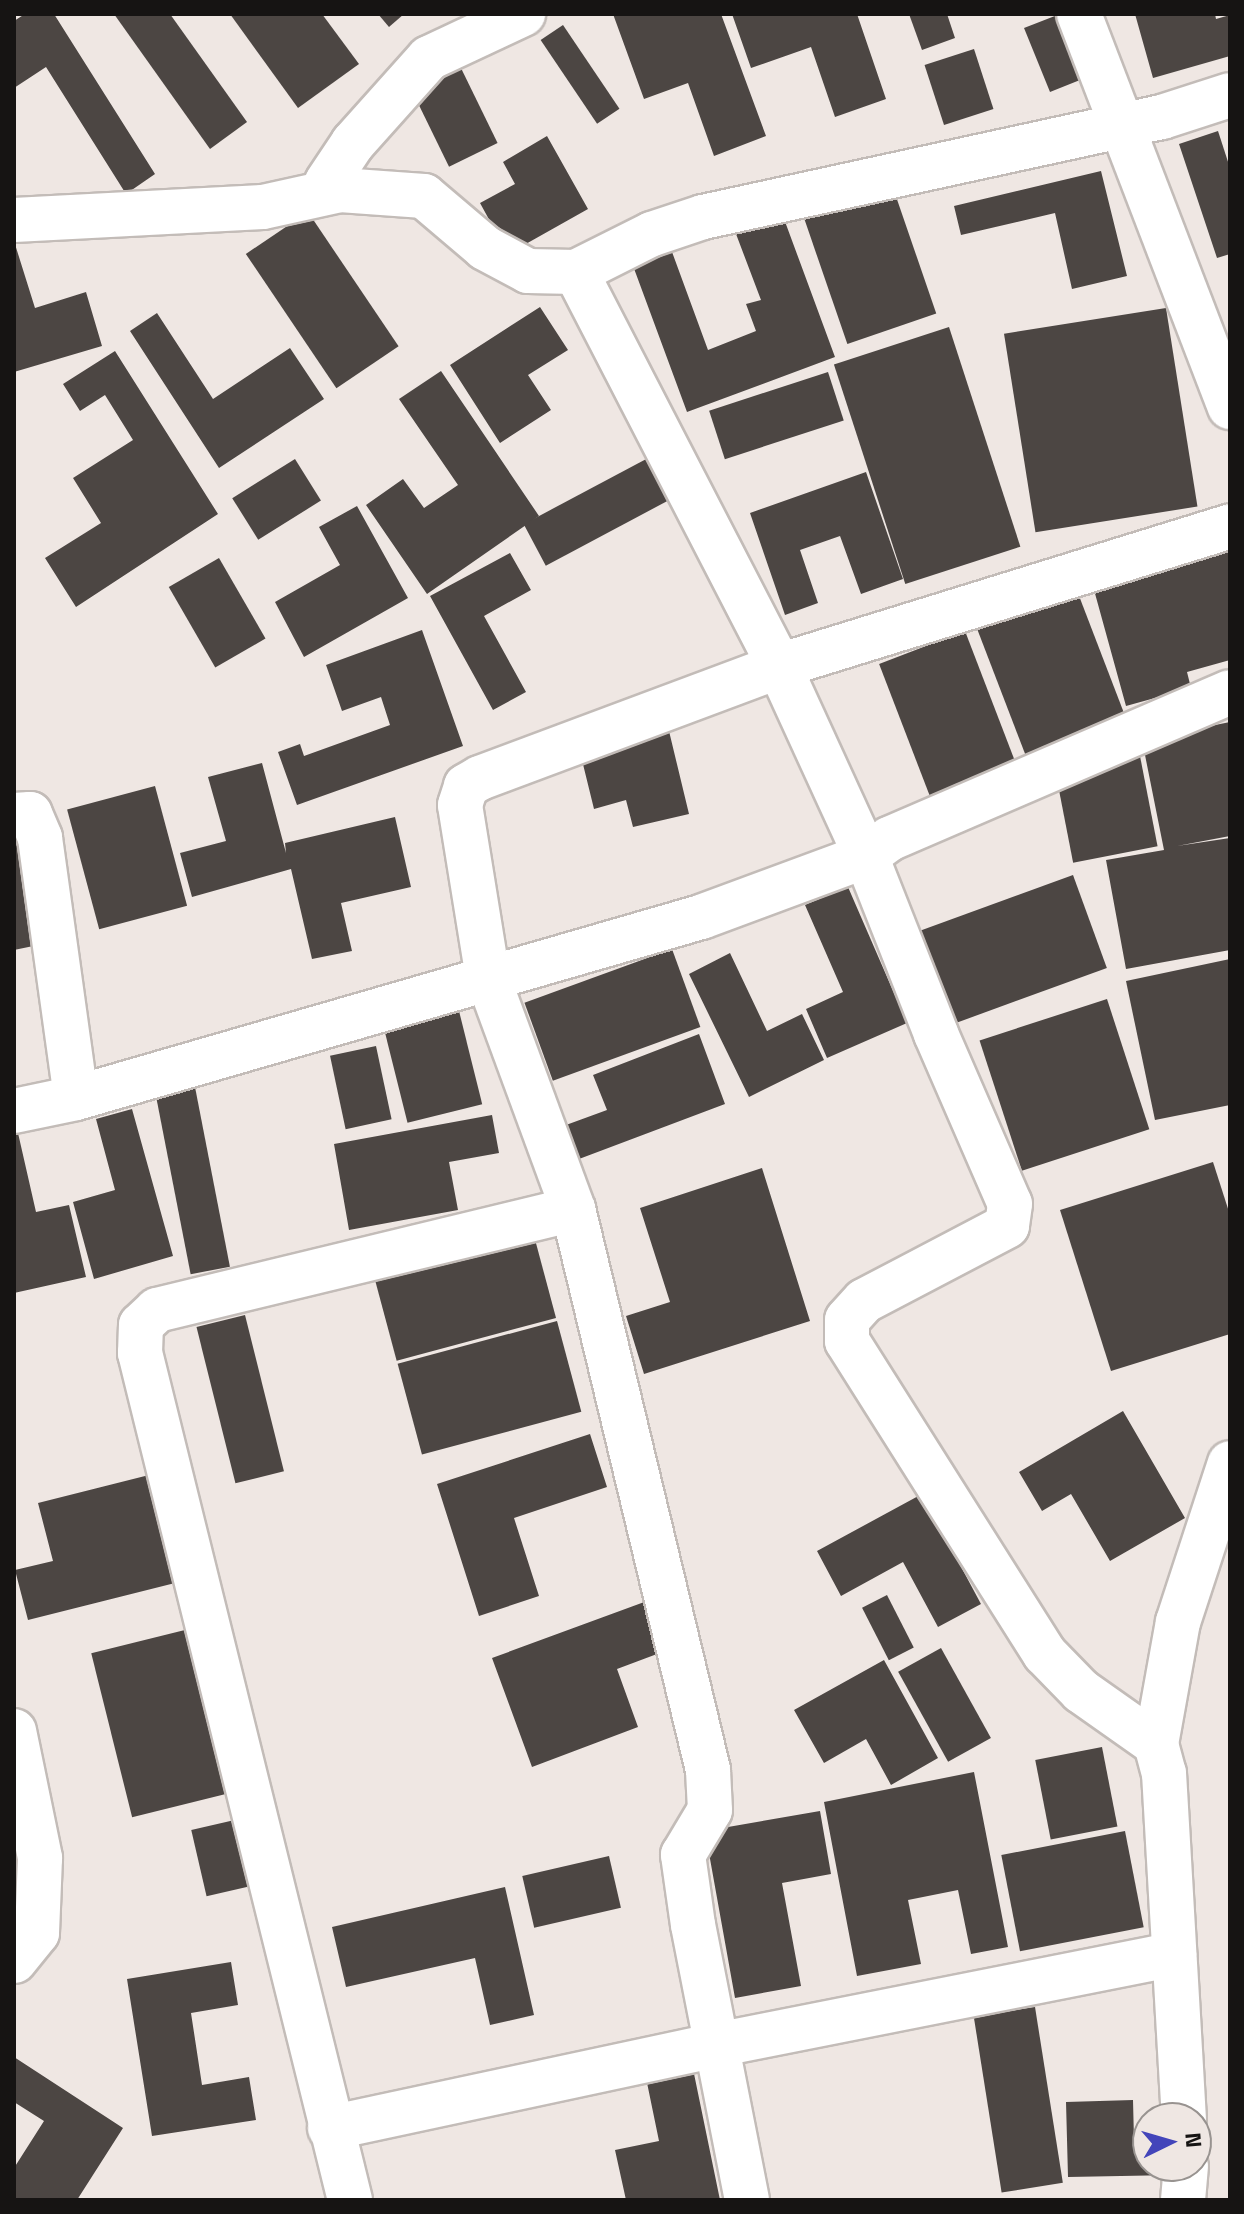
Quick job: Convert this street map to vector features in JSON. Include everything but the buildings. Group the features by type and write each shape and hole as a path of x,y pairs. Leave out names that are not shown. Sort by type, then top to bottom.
{"street":[{"path":"340,190 327,182 353,143 429,58 523,14"},
{"path":"1079,14 1230,407"},
{"path":"14,220 263,207 340,190 424,196 485,248 528,271 576,272 652,234 703,217 1123,125 1230,95"},
{"path":"576,272 779,666 866,856 936,1034 1010,1204 1007,1226 864,1301 847,1320 847,1341 1045,1654 1081,1691 1156,1744"},
{"path":"747,2200 683,1855 710,1810 708,1770 573,1209 488,978 460,805 466,786 779,666 1230,526"},
{"path":"14,1111 76,1098 701,917 866,856 889,839 1230,692"},
{"path":"14,815 30,814 40,838 76,1098"},
{"path":"350,2200 140,1353 141,1325 157,1310 573,1209"},
{"path":"1183,2102 1164,1773 1156,1744 1178,1622 1230,1463"},
{"path":"14,1731 40,1858 37,1933 14,1961"},
{"path":"330,2128 716,2045 1174,1954"}]}
